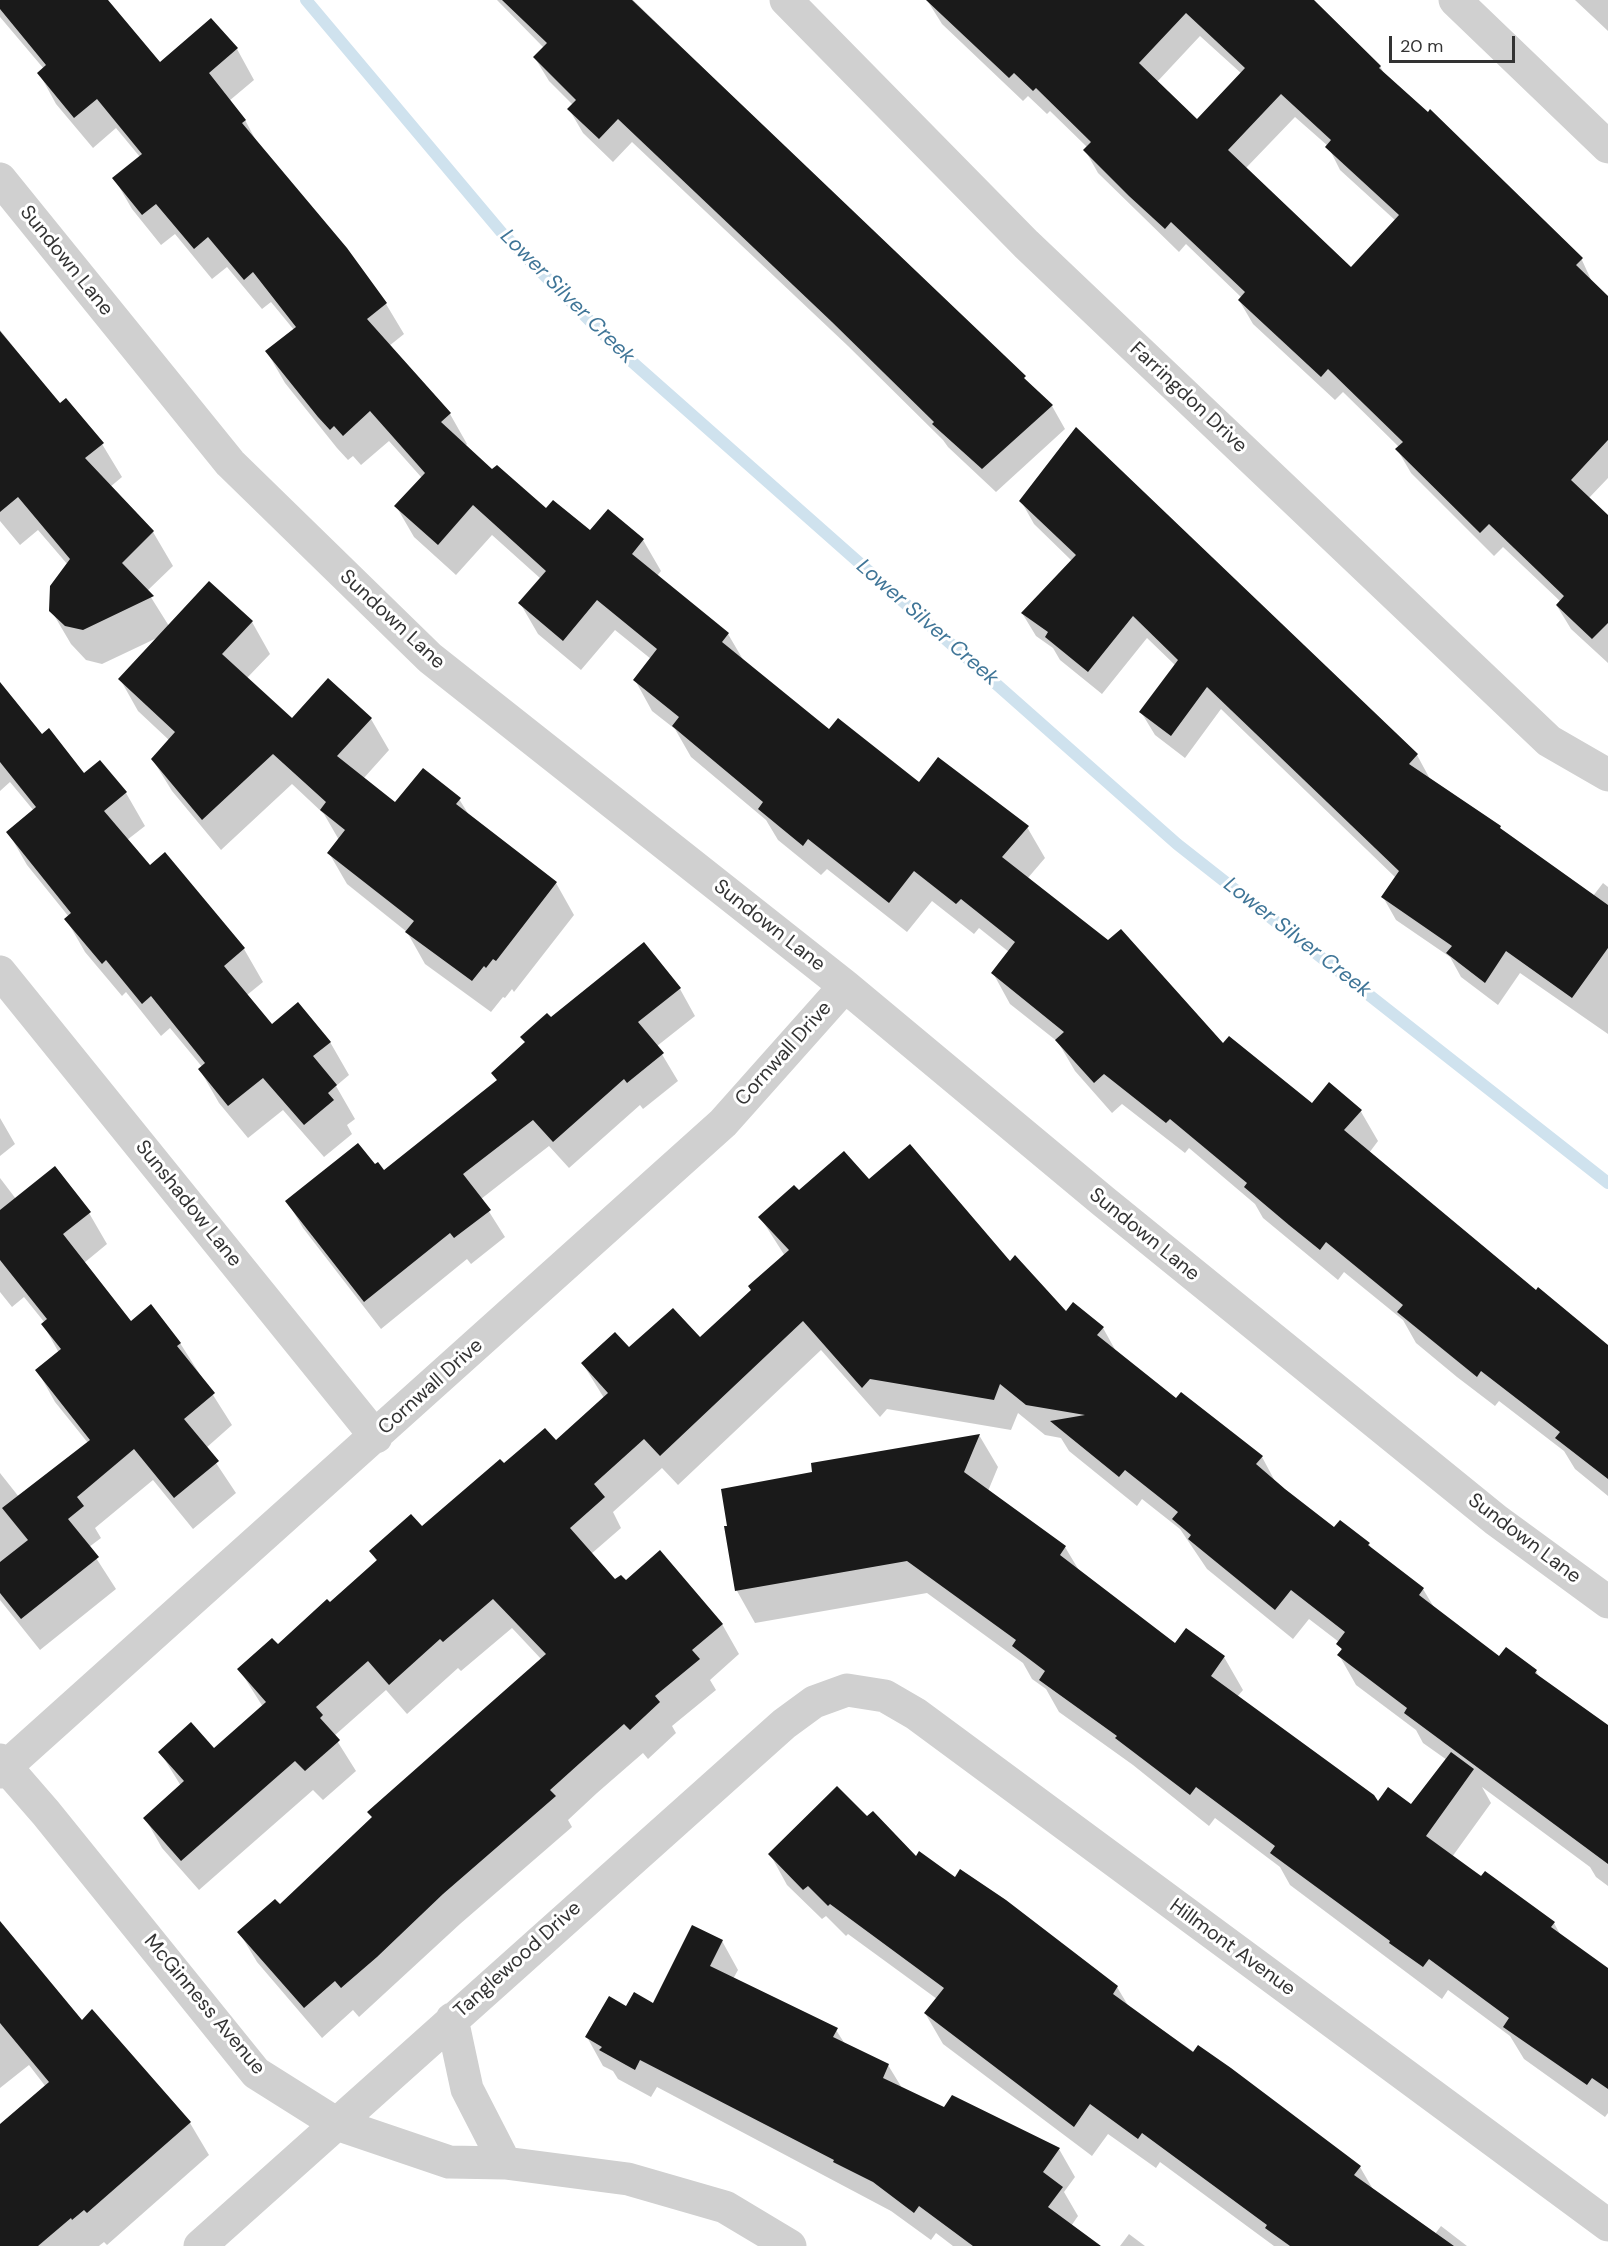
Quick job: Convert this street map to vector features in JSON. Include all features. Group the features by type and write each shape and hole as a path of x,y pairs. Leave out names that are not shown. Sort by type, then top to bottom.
{"street":[{"name":"Farringdon Drive","path":"786,0 1026,244 1549,741 1608,775"},
{"path":"1455,0 1608,147"},
{"name":"Sundown Lane","path":"0,179 230,463 430,658 845,986 1103,1202 1487,1513 1608,1602"},
{"name":"Sunshadow Lane","path":"0,972 376,1437"},
{"name":"Cornwall Drive","path":"2,1767 376,1437 723,1123 845,986"},
{"name":"Tanglewood Drive","path":"200,2246 784,1724 814,1702 847,1690"},
{"name":"Hillmont Avenue","path":"847,1690 885,1696 916,1714 1608,2225"},
{"name":"McGinness Avenue","path":"2,1767 46,1813 256,2073 337,2124 449,2162 505,2163 628,2180 725,2206 790,2246"},
{"path":"452,2019 467,2090 505,2163"}],"building":[{"path":"0,0 108,0 160,62 211,18 238,48 209,73 246,120 242,123 347,248 387,303 367,319 451,413 441,422 492,469 497,465 546,508 553,500 590,530 608,509 644,539 632,554 729,633 722,642 829,729 838,718 919,782 938,757 1029,826 1002,857 1108,940 1121,929 1223,1043 1229,1036 1312,1103 1329,1082 1362,1110 1344,1130 1536,1290 1538,1287 1608,1345 1608,1479 1555,1438 1560,1432 1481,1371 1477,1377 1397,1312 1403,1305 1326,1242 1320,1250 1289,1225 1244,1187 1247,1183 1170,1119 1166,1123 1104,1074 1094,1083 1055,1040 1064,1032 991,973 1015,942 961,899 956,904 914,871 889,903 808,839 803,846 758,809 763,802 672,726 679,717 633,680 657,649 597,600 563,641 518,603 546,571 473,505 438,545 394,506 425,473 370,411 343,436 334,426 330,430 318,417 265,351 296,327 253,272 244,280 208,237 194,249 156,204 142,215 112,178 142,154 97,99 74,118 37,73 46,65 0,9"},
{"path":"502,0 632,0 1026,376 1024,378 1053,405 982,469 932,424 934,422 832,322 618,119 599,139 567,109 576,100 533,57 547,43"},
{"path":"926,0 1314,0 1381,66 1379,68 1428,112 1430,109 1583,258 1576,265 1608,296 1608,440 1571,480 1608,515 1608,623 1592,639 1556,605 1564,596 1489,524 1480,533 1395,449 1403,442 1328,369 1321,377 1238,300 1245,292 1171,222 1165,229 1129,196 1083,150 1091,142 1036,88 1033,91 1014,73 1009,78","holes":["1186,13 1245,68 1197,119 1139,63","1281,94 1331,140 1325,147 1399,215 1351,267 1228,150"]},
{"path":"0,331 60,403 66,398 104,443 85,458 154,531 122,563 154,596 83,630 65,626 49,611 50,586 70,559 18,497 0,512"},
{"path":"1076,427 1418,754 1409,764 1501,826 1500,828 1608,905 1608,948 1572,998 1506,951 1485,983 1446,953 1452,946 1381,897 1399,871 1207,687 1171,736 1139,712 1178,660 1133,616 1088,672 1045,637 1048,632 1021,613 1076,555 1019,501"},
{"path":"209,581 253,621 222,654 292,718 328,678 372,718 337,756 395,802 423,768 461,798 456,804 557,882 496,961 493,959 486,968 484,966 472,981 405,932 414,921 327,853 345,830 320,810 326,802 273,754 202,820 151,759 175,732 118,679"},
{"path":"0,682 42,734 49,728 84,773 100,760 127,792 104,811 150,865 165,852 245,948 224,966 272,1024 298,1002 331,1042 313,1056 337,1085 328,1093 334,1100 304,1125 263,1078 228,1106 198,1069 205,1063 151,996 142,1004 106,960 102,964 64,919 71,913 6,832 36,807 0,762"},
{"path":"644,942 681,988 638,1022 664,1053 627,1083 624,1079 553,1142 533,1120 463,1174 491,1210 454,1238 450,1233 364,1302 285,1201 358,1143 375,1164 378,1162 384,1170 497,1080 491,1073 525,1042 520,1037 547,1013 551,1017"},
{"path":"910,1144 1010,1261 1015,1255 1066,1311 1073,1302 1104,1327 1097,1335 1176,1398 1181,1392 1263,1456 1256,1464 1334,1527 1340,1520 1370,1543 1368,1545 1424,1588 1419,1595 1499,1656 1506,1647 1537,1670 1535,1673 1608,1725 1608,1864 1404,1713 1407,1708 1337,1655 1342,1649 1336,1644 1345,1632 1291,1590 1275,1610 1188,1539 1191,1535 1172,1519 1178,1512 1125,1470 1119,1477 1050,1421 1085,1415 1026,1405 1000,1384 994,1400 870,1379 862,1388 803,1321 660,1456 644,1439 594,1484 605,1497 570,1528 615,1579 621,1575 626,1580 660,1550 723,1624 692,1650 700,1659 655,1696 660,1702 630,1730 624,1724 550,1790 556,1796 443,1894 377,1957 341,1988 335,1981 304,2008 237,1932 275,1899 280,1904 372,1817 367,1812 546,1654 493,1599 443,1642 440,1639 389,1685 368,1661 316,1707 323,1715 320,1718 340,1740 305,1771 295,1761 181,1861 143,1818 184,1781 158,1752 191,1722 214,1748 266,1702 237,1669 272,1638 278,1644 327,1599 330,1602 377,1560 369,1551 411,1514 422,1526 500,1459 504,1463 545,1428 556,1440 608,1393 581,1363 615,1332 629,1347 673,1308 700,1337 751,1290 748,1286 789,1250 758,1217 794,1185 799,1190 844,1151 869,1179"},
{"path":"55,1166 91,1212 63,1234 131,1321 151,1304 181,1343 177,1346 215,1393 184,1419 219,1461 174,1498 134,1449 77,1497 84,1506 68,1519 99,1557 21,1619 0,1593 0,1562 28,1540 2,1508 90,1440 35,1370 61,1349 41,1324 47,1319 0,1260 0,1210"},
{"path":"980,1434 964,1472 1066,1546 1060,1555 1175,1643 1186,1628 1225,1656 1211,1676 1374,1795 1378,1801 1388,1787 1411,1804 1451,1752 1474,1769 1426,1836 1481,1876 1485,1871 1555,1922 1551,1927 1608,1968 1608,2089 1592,2078 1587,2085 1503,2027 1509,2018 1429,1959 1423,1967 1389,1943 1390,1941 1270,1853 1275,1846 1196,1787 1190,1795 1115,1738 1117,1736 1039,1680 1045,1671 1012,1646 1016,1640 907,1561 735,1591 724,1526 727,1526 721,1489 812,1472 811,1463"},
{"path":"837,1786 867,1816 873,1811 916,1856 919,1851 955,1877 960,1869 1006,1900 1118,1986 1113,1994 1193,2052 1198,2045 1231,2068 1361,2166 1354,2175 1454,2246 1290,2246 1265,2228 1267,2225 1142,2133 1138,2139 1090,2104 1074,2127 924,2013 944,1988 830,1904 828,1906 808,1886 803,1890 768,1854"},
{"path":"0,1921 82,2020 92,2009 191,2122 87,2213 84,2210 72,2220 71,2218 38,2246 0,2246 0,2124 49,2082 0,2023"},
{"path":"692,1925 723,1940 710,1966 838,2028 833,2037 889,2064 883,2078 944,2107 952,2095 1060,2148 1043,2172 1063,2187 1048,2207 1101,2246 973,2246 919,2206 914,2213 873,2182 833,2162 834,2160 640,2060 635,2070 599,2050 602,2047 585,2037 609,1996 626,2006 634,1992 653,2003"}],"waterway":[{"name":"Lower Silver Creek","path":"306,0 502,233 621,352 1177,844 1608,1183"}]}
